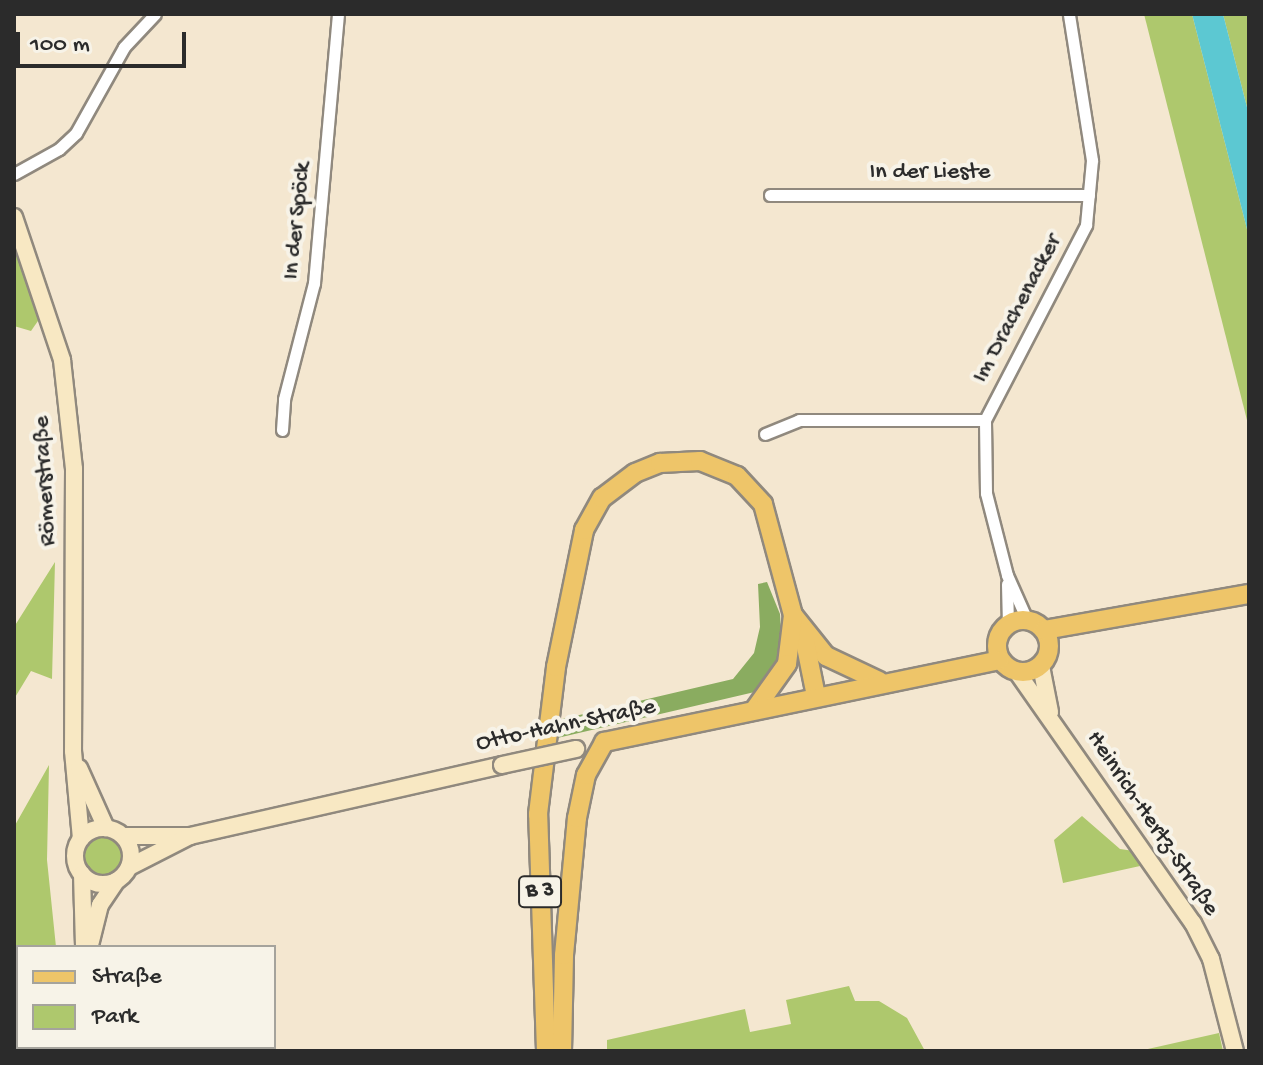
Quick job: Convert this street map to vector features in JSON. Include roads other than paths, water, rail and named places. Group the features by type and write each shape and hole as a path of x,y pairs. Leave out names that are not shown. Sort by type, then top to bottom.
{"main road":[{"name":"B 3","path":"546,1051 538,814 566,604 584,530 602,498 635,473 660,463 700,461 737,476 772,522 793,615 803,632 826,656 879,681"},
{"path":"1102,624 1049,649 1041,666 1017,672 998,651 1018,622 1044,630 1102,624 1249,594"},
{"name":"B 3","path":"755,709 787,664 793,615"},
{"path":"1044,630 1049,649"},
{"name":"B 3","path":"803,632 816,696"},
{"name":"Otto-Hahn-Straße","path":"604,742 952,666 998,651"},
{"name":"B 3","path":"562,1051 564,955 577,818 586,775 604,742"}],"street":[{"path":"14,174 59,149 76,133 124,47 155,14"},
{"name":"In der Spöck","path":"282,430 284,399 314,283 338,14"},
{"name":"Im Drachenacker","path":"1018,622 986,493 985,420 1018,349 1078,243 1089,195 1092,160 1069,14"},
{"name":"In der Lieste","path":"770,195 1089,195"},
{"name":"Römerstraße","path":"14,217 62,360 74,469 73,751 81,839"},
{"path":"765,434 799,420 985,420"},
{"name":"Im Drachenacker","path":"1007,575 1018,622"},
{"name":"Heinrich-Hertz-Straße","path":"1041,666 1051,718"},
{"name":"Heinrich-Hertz-Straße","path":"1017,672 1193,923 1215,971 1235,1051"},
{"name":"Otto-Hahn-Straße","path":"123,836 190,836 604,742"},
{"name":"Römerstraße","path":"73,751 106,828"},
{"path":"87,945 82,874 75,856 81,839 106,828 123,836 131,853 129,867 100,905 88,945"},
{"name":"Otto-Hahn-Straße","path":"129,867 190,836"},
{"path":"82,874 98,883 116,881"}],"water":[{"path":"1192,14 1223,14 1249,115 1249,237"}]}
